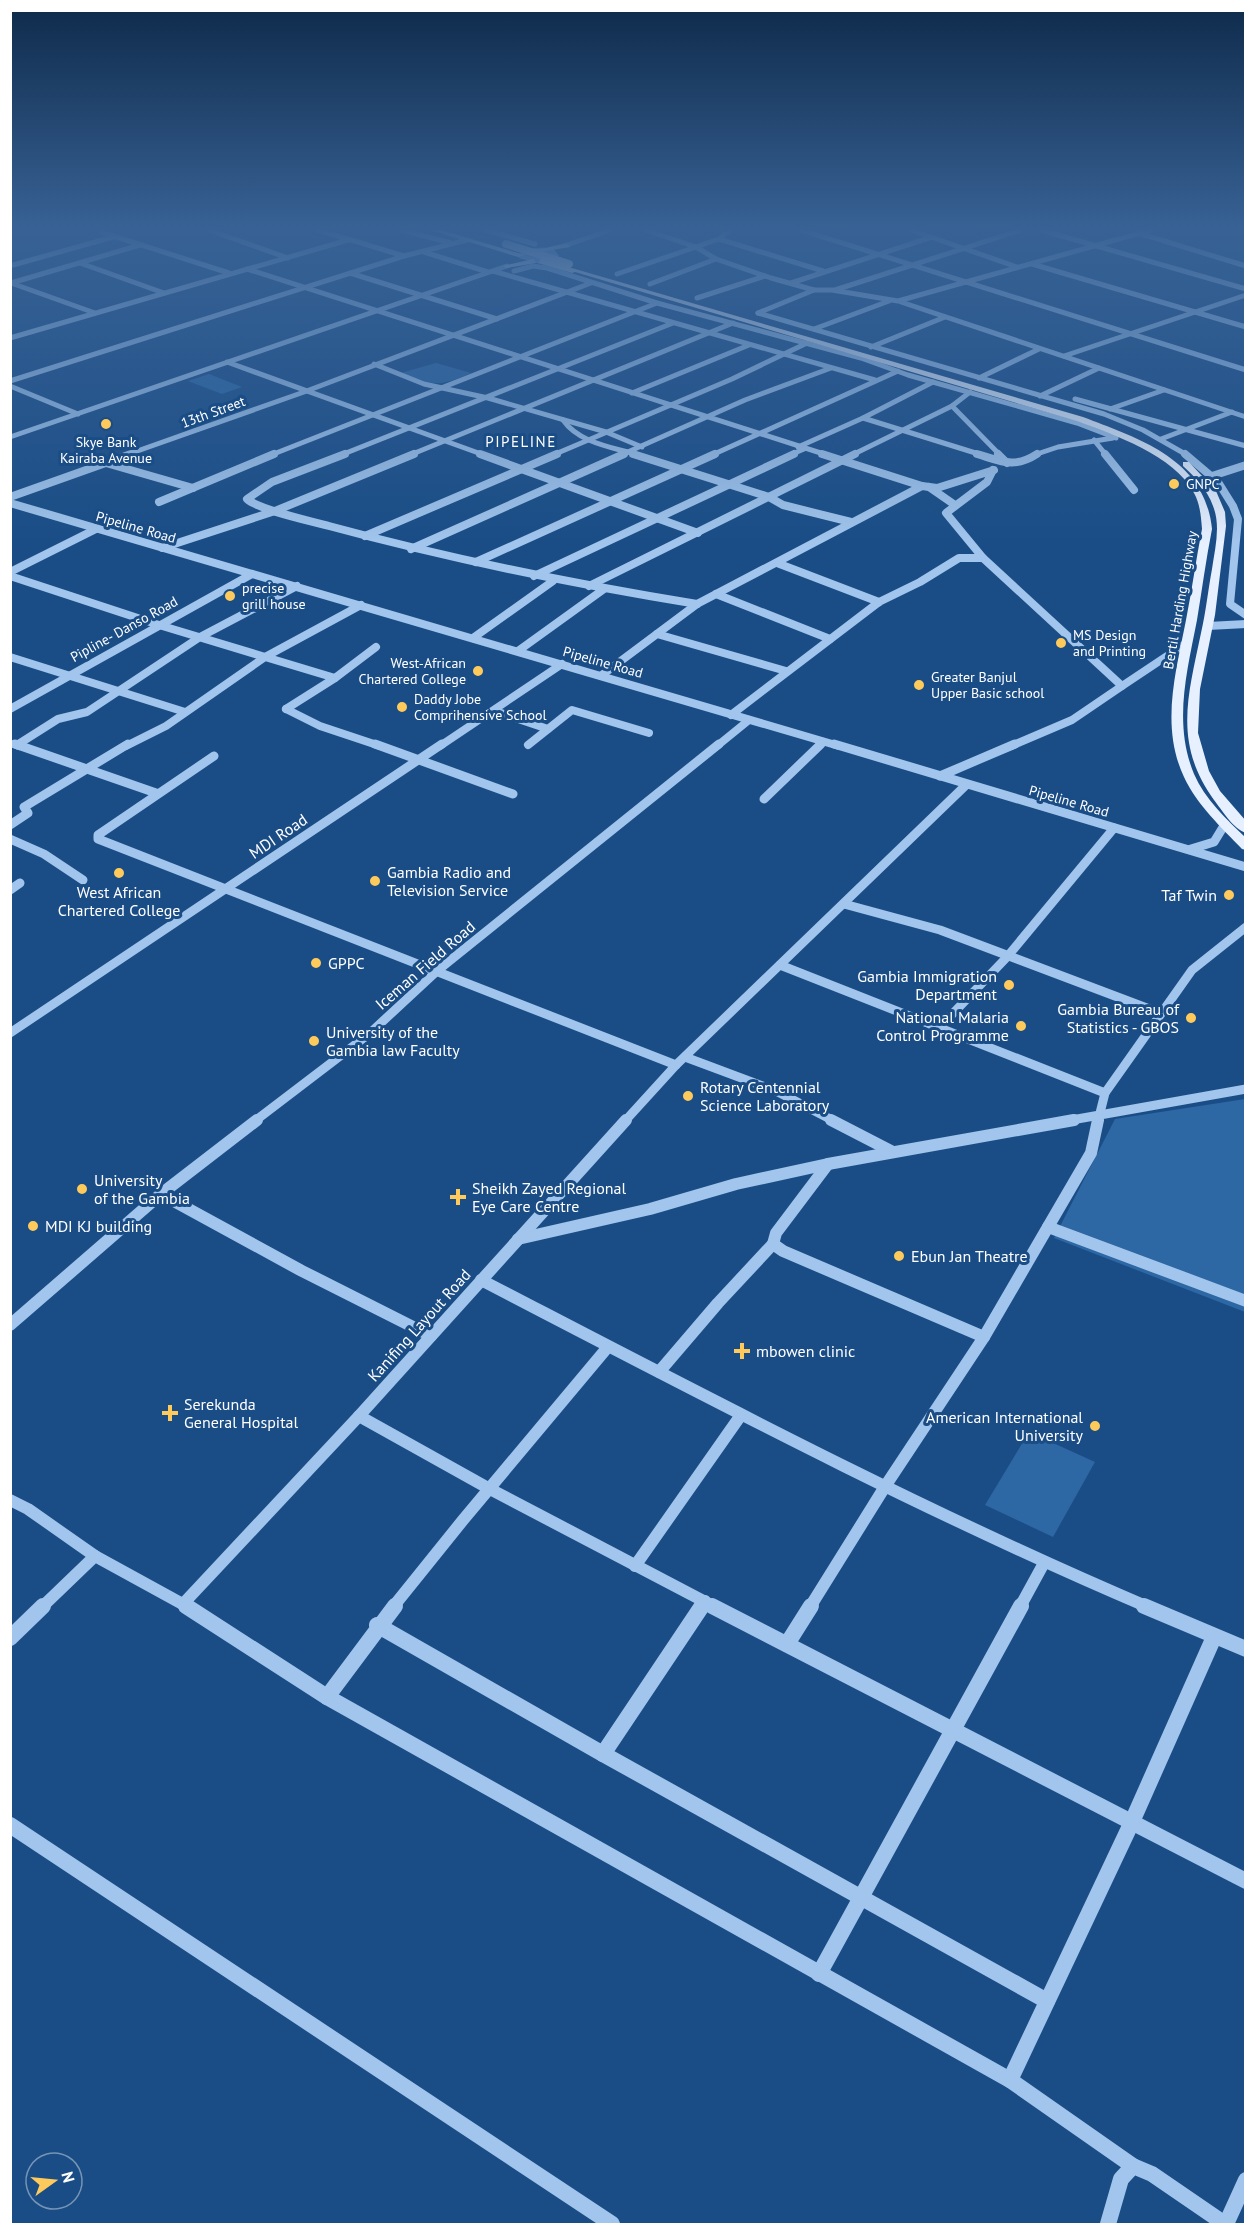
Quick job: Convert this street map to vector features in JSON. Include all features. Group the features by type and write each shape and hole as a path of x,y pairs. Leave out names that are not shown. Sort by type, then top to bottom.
{"main road":[{"name":"Bertil Harding Highway","path":"791,334 902,369 1080,419 1127,437 1170,462 1187,476 1205,509 1207,529 1185,644 1175,717 1179,748 1188,775 1198,793 1245,846"},
{"name":"Bertil Harding Highway","path":"810,334 868,348 1105,422 1142,436 1183,462 1202,478 1220,510 1222,530 1208,626 1192,706 1193,738 1200,765 1206,777 1215,792 1244,827"}],"street":[{"path":"10,383 162,334"},
{"path":"10,437 308,334"},
{"path":"448,334 926,487 937,488 1009,464 1026,461 1038,453 1058,447 1127,437"},
{"name":"13th Street","path":"10,497 457,334"},
{"path":"159,502 578,334"},
{"path":"646,334 257,489 249,495 250,502 411,549 553,580 697,604"},
{"path":"162,548 275,511 707,334"},
{"path":"714,334 875,380"},
{"path":"783,334 902,369 933,382 1077,423 1116,438"},
{"path":"828,334 868,348 1096,413 1161,439 1191,458 1212,476 1229,498 1238,519 1230,604 1245,615"},
{"path":"868,348 901,334"},
{"path":"997,334 1245,417"},
{"path":"1063,356 1131,334"},
{"path":"1133,334 1245,370"},
{"path":"365,536 670,405 807,343"},
{"path":"632,393 749,345"},
{"path":"979,378 1039,349"},
{"path":"227,362 304,392 698,533"},
{"path":"374,364 441,388 488,398 606,432 642,447"},
{"path":"411,549 773,388 831,368"},
{"path":"1040,396 1099,368"},
{"path":"475,562 684,470 902,369"},
{"path":"534,576 655,517 730,484 933,382"},
{"path":"10,383 78,414"},
{"path":"1096,413 1164,390"},
{"path":"589,586 952,406 970,392"},
{"path":"1049,392 1245,446"},
{"path":"952,406 1009,464"},
{"path":"1161,439 1232,412"},
{"path":"863,418 1009,464"},
{"path":"563,420 570,430 589,440 769,497 783,505 851,522"},
{"path":"1094,440 1134,490"},
{"path":"105,463 193,488"},
{"path":"1212,476 1236,471 1245,465"},
{"path":"993,470 987,482 946,513 983,558 1122,686"},
{"path":"926,487 955,506"},
{"path":"602,675 697,604 851,522 926,487"},
{"name":"Pipeline Road","path":"10,503 602,675 1245,867"},
{"path":"10,574 96,529"},
{"path":"731,715 879,602 920,582 959,558 983,558"},
{"path":"777,563 879,602"},
{"path":"10,574 159,625 334,678"},
{"name":"Pipline- Danso Road","path":"10,709 252,574"},
{"path":"473,638 553,580"},
{"path":"14,744 58,719 87,712 200,637 297,586"},
{"path":"518,651 604,589"},
{"path":"716,594 831,639"},
{"path":"10,825 28,813 24,807 140,736 166,726 265,657 361,605"},
{"path":"1208,626 1245,624"},
{"path":"657,634 786,671"},
{"path":"940,777 1072,720 1185,644"},
{"path":"376,647 286,709 320,726 420,759 513,794"},
{"path":"10,657 185,712"},
{"name":"MDI Road","path":"10,1032 495,711 562,664"},
{"path":"528,745 569,711 576,710 649,733"},
{"path":"495,711 548,729"},
{"name":"Iceman Field Road","path":"10,1325 161,1194 369,1034 437,971 749,720"},
{"path":"764,799 823,742"},
{"path":"14,744 156,793"},
{"path":"214,756 156,793 98,835 98,839 437,971 680,1061 776,1091 893,1152"},
{"name":"Kanifing Layout Road","path":"183,1604 359,1416 680,1061 966,785"},
{"path":"1188,850 1214,842 1226,824"},
{"path":"940,1027 1007,957 1114,828"},
{"path":"10,839 44,854 83,880"},
{"path":"10,890 20,883"},
{"path":"844,904 940,930 1160,1013"},
{"path":"787,1644 886,1485 984,1337 1091,1153 1105,1093 1192,970 1245,927"},
{"path":"780,965 1105,1093"},
{"path":"518,1239 650,1209 736,1184 828,1164 1245,1089"},
{"path":"659,1372 773,1244 776,1233 828,1164"},
{"path":"161,1194 302,1271 431,1336"},
{"path":"1048,1227 1245,1301"},
{"path":"773,1244 783,1251 984,1337"},
{"path":"481,1280 608,1348 741,1415 1044,1563 1245,1649"},
{"path":"327,1696 377,1625 488,1488 608,1348"},
{"path":"635,1566 741,1415"},
{"path":"359,1416 635,1566 1245,1881"},
{"path":"10,1500 28,1509 95,1556 183,1604 327,1696 1010,2080 1132,2166 1152,2174 1225,2224 1245,2180"},
{"path":"10,1638 95,1556"},
{"path":"819,1974 1044,1563"},
{"path":"603,1754 705,1601"},
{"path":"377,1625 603,1754 1047,2001"},
{"path":"1010,2080 1131,1824 1214,1637"},
{"path":"10,1825 612,2224"},
{"path":"1108,2224 1121,2179 1132,2166"}],"shaded area":[{"path":"436,363 471,373 451,381 436,383 401,373"},
{"path":"209,374 242,387 222,394 188,381"},
{"path":"1245,1099 1245,1312 1054,1238 1115,1119"},
{"path":"1029,1432 1095,1462 1053,1537 985,1505"}],"place":[{"name":"Skye Bank Kairaba Avenue","path":"106,424"},
{"name":"GNPC","path":"1174,484"},
{"name":"precise grill house","path":"230,596"},
{"name":"MS Design and Printing","path":"1061,643"},
{"name":"West-African Chartered College","path":"478,671"},
{"name":"Greater Banjul Upper Basic school","path":"919,685"},
{"name":"Daddy Jobe Comprihensive School","path":"402,707"},
{"name":"West African Chartered College","path":"119,873"},
{"name":"Gambia Radio and Television Service","path":"375,881"},
{"name":"Taf Twin","path":"1229,895"},
{"name":"GPPC","path":"316,963"},
{"name":"Gambia Immigration Department","path":"1009,985"},
{"name":"Gambia Bureau of Statistics - GBOS","path":"1191,1018"},
{"name":"National Malaria Control Programme","path":"1021,1026"},
{"name":"University of the Gambia law Faculty","path":"314,1041"},
{"name":"Rotary Centennial Science Laboratory","path":"688,1096"},
{"name":"University of the Gambia","path":"82,1189"},
{"name":"Sheikh Zayed Regional Eye Care Centre","path":"458,1197"},
{"name":"MDI KJ building","path":"33,1226"},
{"name":"Ebun Jan Theatre","path":"899,1256"},
{"name":"mbowen clinic","path":"742,1351"},
{"name":"Serekunda General Hospital","path":"170,1413"},
{"name":"American International University","path":"1095,1426"}],"district":[{"name":"PIPELINE","path":"521,442"}]}
